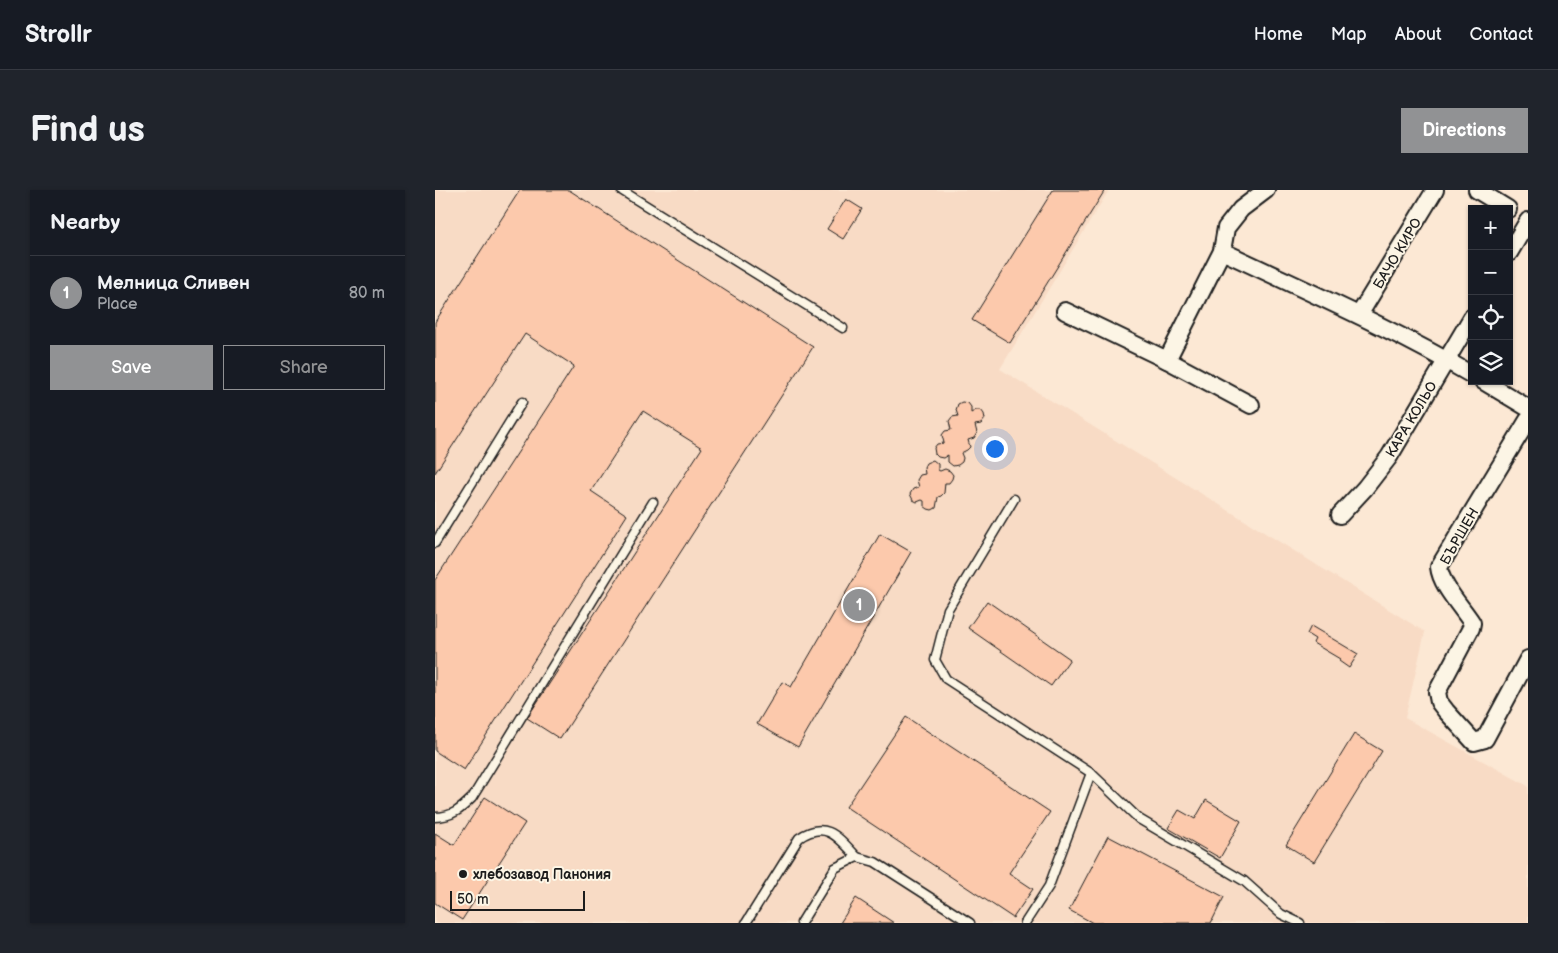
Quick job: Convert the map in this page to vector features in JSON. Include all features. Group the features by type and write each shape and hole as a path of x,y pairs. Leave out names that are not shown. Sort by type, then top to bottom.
{"street":[{"path":"1167,360 1221,251 1226,228 1241,209 1266,190"},
{"name":"БАЧО КИРО","path":"1359,316 1435,190"},
{"path":"1477,190 1502,205"},
{"path":"1511,250 1528,221 1513,212"},
{"path":"1221,251 1359,316 1468,373"},
{"path":"1065,311 1167,360 1251,405"},
{"name":"КАРА КОЛЬО","path":"1340,514 1365,488 1389,457 1468,324"},
{"path":"1490,385 1528,408"},
{"name":"БЪРШЕН","path":"1528,420 1439,567 1444,582 1472,623 1437,692 1439,702 1474,742 1481,742 1485,739 1528,659"}],"lane":[{"path":"621,190 843,328"},
{"path":"435,543 522,402"},
{"path":"1014,499 948,609 935,660 946,680 1091,773 1139,819 1244,881 1281,914 1300,923"},
{"path":"435,817 446,817 460,810 472,798 653,502"},
{"path":"1025,923 1049,886 1091,773"},
{"path":"747,923 799,838 809,831 823,829 835,834 857,857 875,862 969,923"},
{"path":"801,923 835,868 857,857"}],"shaded area":[{"path":"435,190 1109,190 1000,369 1425,632 1405,718 1528,786 1528,923 435,923"}],"building":[{"path":"520,190 569,190 813,347 560,739 527,718 702,448 643,411 591,491 627,515 464,770 435,751 435,580 574,366 525,334 435,473 435,322"},
{"path":"1053,190 1105,190 1010,343 972,320"},
{"path":"846,199 862,209 843,239 827,229"},
{"path":"962,402 968,403 971,407 971,413 981,410 985,419 981,424 975,425 977,433 974,438 968,440 970,447 961,453 962,462 953,466 948,462 948,455 943,458 938,457 935,454 934,448 937,444 944,443 942,435 945,431 951,430 949,421 952,417 958,416 956,410 958,404"},
{"path":"933,460 938,464 938,470 945,469 953,475 949,483 945,483 944,493 938,497 936,508 932,510 924,506 924,501 917,502 913,500 910,494 913,489 919,487 917,480 920,475 925,474 924,467 926,463"},
{"path":"880,534 911,552 798,747 757,724 782,682 791,687"},
{"path":"987,601 1070,659 1051,686 968,628"},
{"path":"1311,626 1358,654 1349,668 1339,661 1340,659 1313,643 1315,639 1307,634"},
{"path":"906,717 1050,812 1009,873 1033,889 1013,918 846,807"},
{"path":"1354,734 1382,751 1314,862 1286,845"},
{"name":"хлебозавод Панония","path":"485,797 525,823 462,920 435,903 435,833 454,845"},
{"path":"1206,800 1241,821 1220,858 1168,828 1179,810 1195,819"},
{"path":"1108,836 1224,897 1211,923 1093,923 1069,910"},
{"path":"856,898 894,923 840,923"}],"place":[{"name":"Мелница Сливен","path":"859,605"},
{"name":"хлебозавод Панония","path":"463,874"}]}
